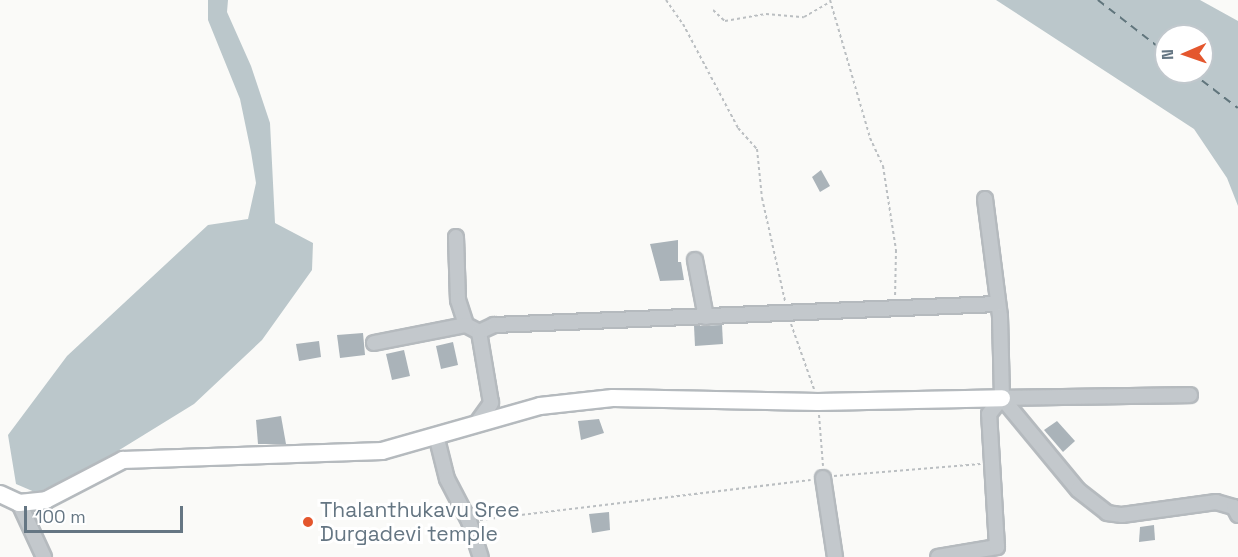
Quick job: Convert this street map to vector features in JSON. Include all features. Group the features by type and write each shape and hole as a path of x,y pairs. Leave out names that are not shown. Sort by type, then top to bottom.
{"main road":[{"path":"0,494 19,503 46,500 123,460 382,452 540,406 613,398 818,402 1002,398"}],"street":[{"path":"985,199 998,304 1002,398 1078,490 1107,513 1122,516 1216,502 1234,507 1238,515"},
{"path":"456,237 458,300 466,325"},
{"path":"694,261 706,317"},
{"path":"374,344 466,325 479,332 517,321 706,317 998,304"},
{"path":"476,424 491,403 479,332"},
{"path":"938,557 997,547 990,464 989,414 1002,398 1190,395"},
{"path":"436,435 447,479 469,521 481,557"},
{"path":"824,478 835,557"},
{"path":"19,503 44,557"}],"path":[{"path":"666,0 683,24 738,128 757,149 762,198 787,313"},
{"path":"713,10 725,21 766,14 804,18 830,1 870,138 883,166 896,250 897,290 892,309"},
{"path":"469,521 824,478 990,464"}],"shaded area":[{"path":"208,0 228,0 227,12 251,66 270,123 275,223 313,243 312,270 262,340 194,404 95,465 37,493 16,484 8,435 67,356 208,225 248,219 256,183 251,152 240,99 208,20"},
{"path":"996,0 1200,0 1238,21 1238,206 1227,178 1194,129"}],"building":[{"path":"821,170 830,186 820,192 812,177"},
{"path":"678,240 678,262 681,262 684,280 660,281 650,244"},
{"path":"722,325 723,344 695,346 694,326"},
{"path":"363,333 365,355 340,358 337,335"},
{"path":"319,341 321,357 299,361 296,344"},
{"path":"453,342 458,365 441,369 436,346"},
{"path":"404,350 410,376 392,380 386,354"},
{"path":"281,416 286,444 258,444 256,420"},
{"path":"599,419 604,433 581,440 578,421"},
{"path":"1057,421 1075,441 1063,452 1044,430"},
{"path":"609,512 610,530 592,533 589,514"},
{"path":"1154,525 1155,540 1139,542 1140,527"}],"ferry route":[{"path":"1098,0 1154,44"},
{"path":"1207,84 1238,108"}],"place":[{"name":"Thalanthukavu Sree Durgadevi temple","path":"308,522"}]}
